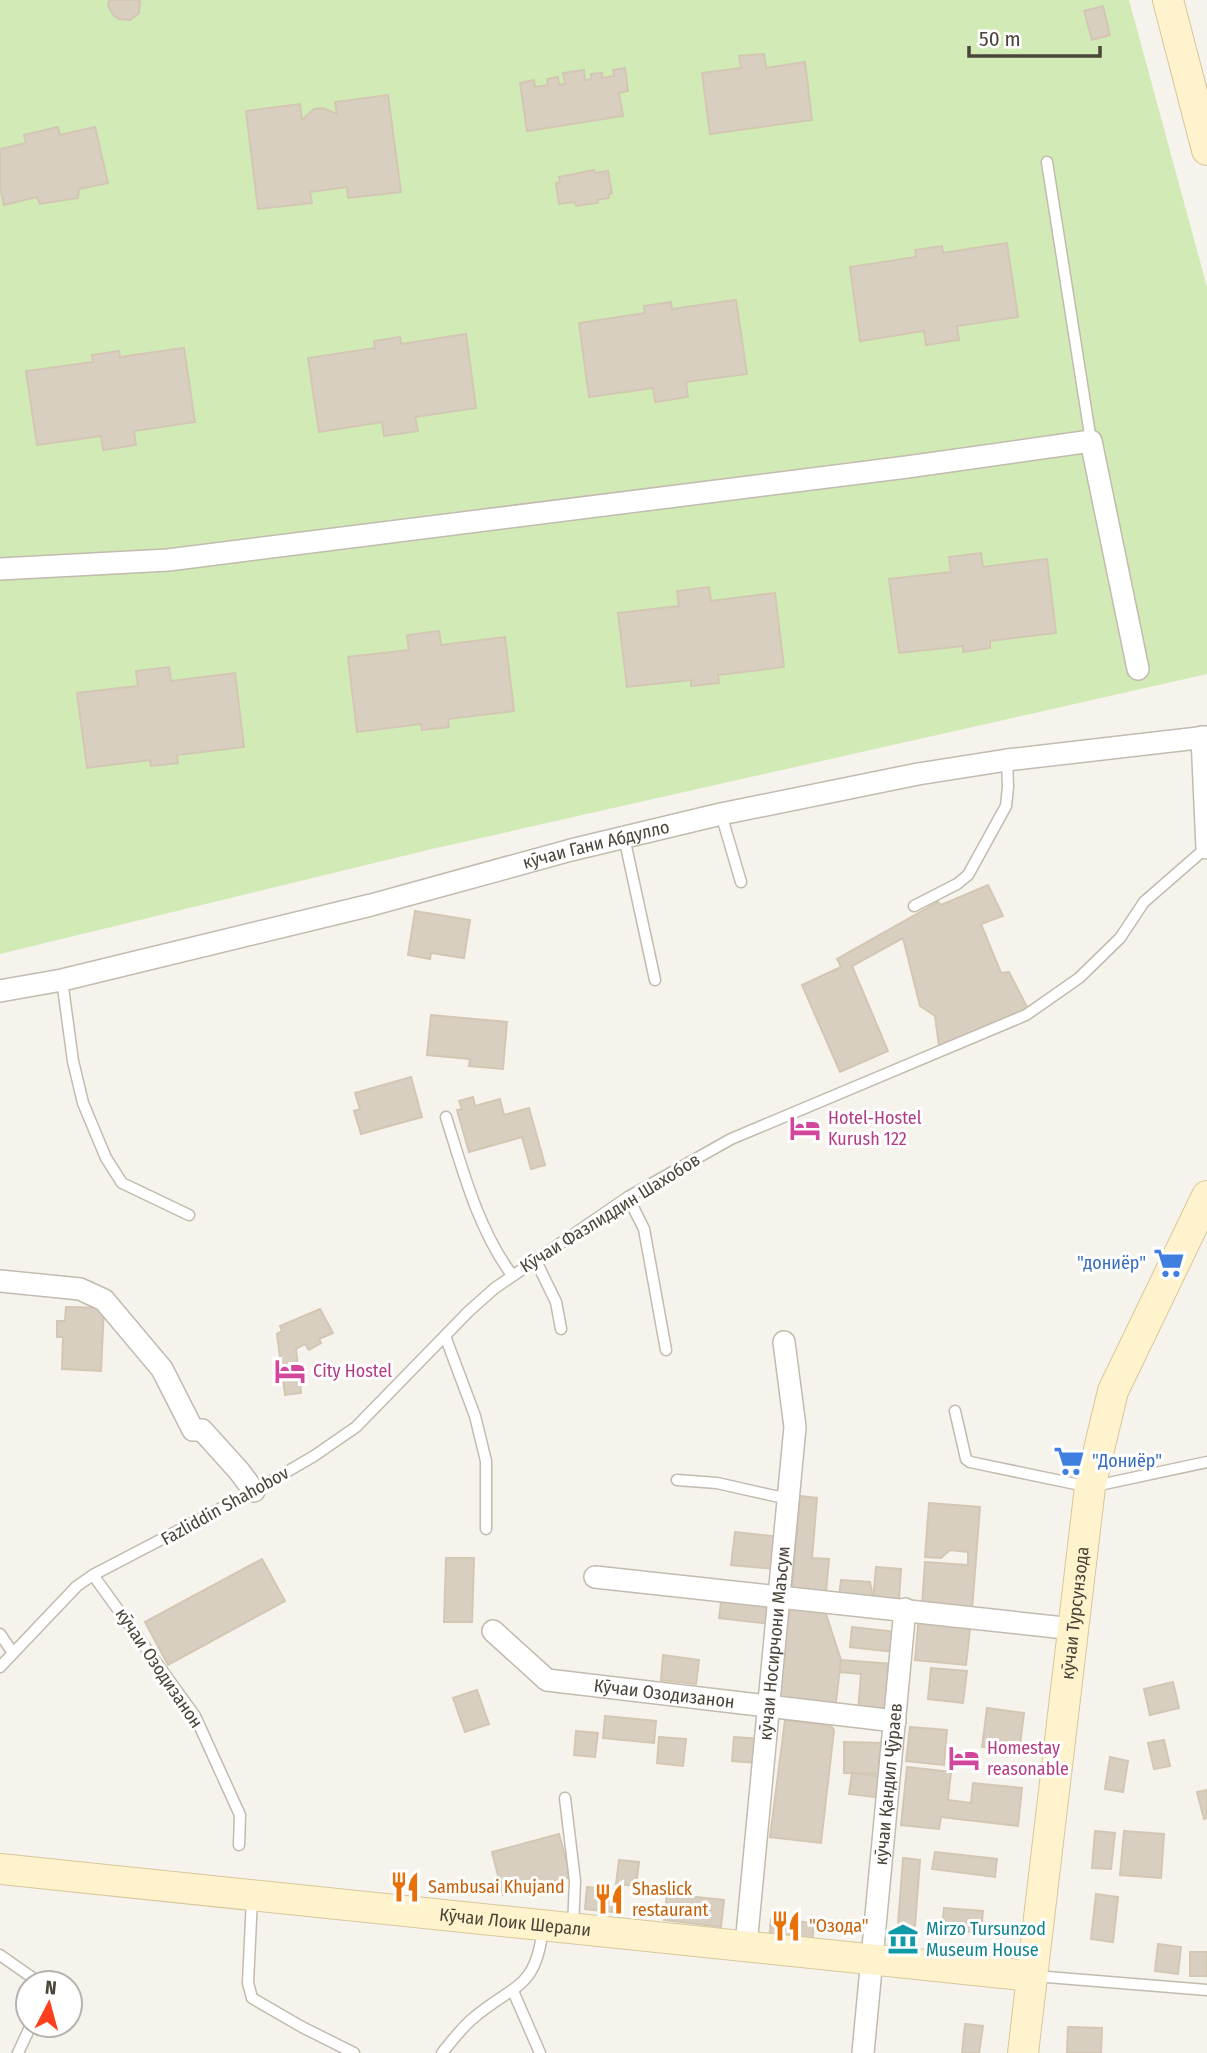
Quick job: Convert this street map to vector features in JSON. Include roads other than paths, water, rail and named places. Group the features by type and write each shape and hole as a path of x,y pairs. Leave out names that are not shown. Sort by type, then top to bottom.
{"main road":[{"path":"1168,0 1207,150"},
{"name":"кӯчаи Турсунзода","path":"1023,2053 1090,1487 1113,1391 1207,1196"},
{"name":"Кӯчаи Лоик Шерали","path":"0,1869 1032,1976"}],"street":[{"path":"0,569 168,560 907,467 1091,441 1138,669"},
{"path":"1204,737 1207,847"},
{"name":"кӯчаи Гани Абдулло","path":"0,991 62,980 371,905 624,837 721,814 918,774 1007,760 1204,737"},
{"path":"0,1282 80,1289 104,1300 162,1369 193,1430 202,1430 254,1491"},
{"name":"кӯчаи Носирчони Маъсум","path":"746,1945 795,1427 784,1342"},
{"path":"595,1577 1074,1629"},
{"name":"кӯчаи Қандил Ҷӯраев","path":"863,2053 905,1609"},
{"name":"Кӯчаи Озодизанон","path":"493,1632 547,1680 895,1721"}],"lane":[{"path":"1047,162 1091,441"},
{"path":"914,906 957,884 968,875 1006,806 1007,760"},
{"path":"721,814 741,882"},
{"path":"624,837 655,980"},
{"name":"Кӯчаи Фазлиддин Шахобов","path":"444,1336 469,1311 535,1259 628,1197 731,1139 1026,1015 1079,978 1120,938 1144,902 1207,847"},
{"path":"62,980 73,1060 83,1103 106,1158 122,1183 189,1215"},
{"path":"446,1117 481,1218 498,1255 512,1275"},
{"path":"628,1197 644,1228 666,1350"},
{"path":"535,1259 556,1303 561,1329"},
{"path":"444,1336 475,1416 486,1461 486,1530"},
{"name":"Fazliddin Shahobov","path":"0,1667 77,1586 93,1575 254,1491 314,1457 356,1427 444,1336"},
{"path":"955,1411 966,1459 971,1462 1090,1487 1207,1462"},
{"path":"677,1480 717,1483 788,1499"},
{"name":"кӯчаи Озодизанон","path":"93,1575 195,1716 240,1815 239,1845"},
{"path":"0,1634 13,1653"},
{"path":"565,1798 575,1881 573,1927"},
{"path":"252,1895 248,1983 252,1998 355,2053"},
{"path":"442,2053 472,2019 513,1991 534,1968 541,1945 543,1924"},
{"path":"0,1955 20,1969"},
{"path":"1032,1976 1207,1990"},
{"path":"513,1991 540,2053"}],"place":[{"name":"Hotel-Hostel Kurush 122","path":"805,1128"},
{"name":"\"дониёр\"","path":"1169,1263"},
{"name":"City Hostel","path":"290,1371"},
{"name":"\"Дониёр\"","path":"1069,1461"},
{"name":"Homestay reasonable","path":"964,1758"},
{"name":"Sambusai Khujand","path":"405,1887"},
{"name":"Shaslick restaurant","path":"609,1899"},
{"name":"\"Озода\"","path":"786,1926"},
{"name":"Mirzo Tursunzod Museum House","path":"903,1939"}]}
